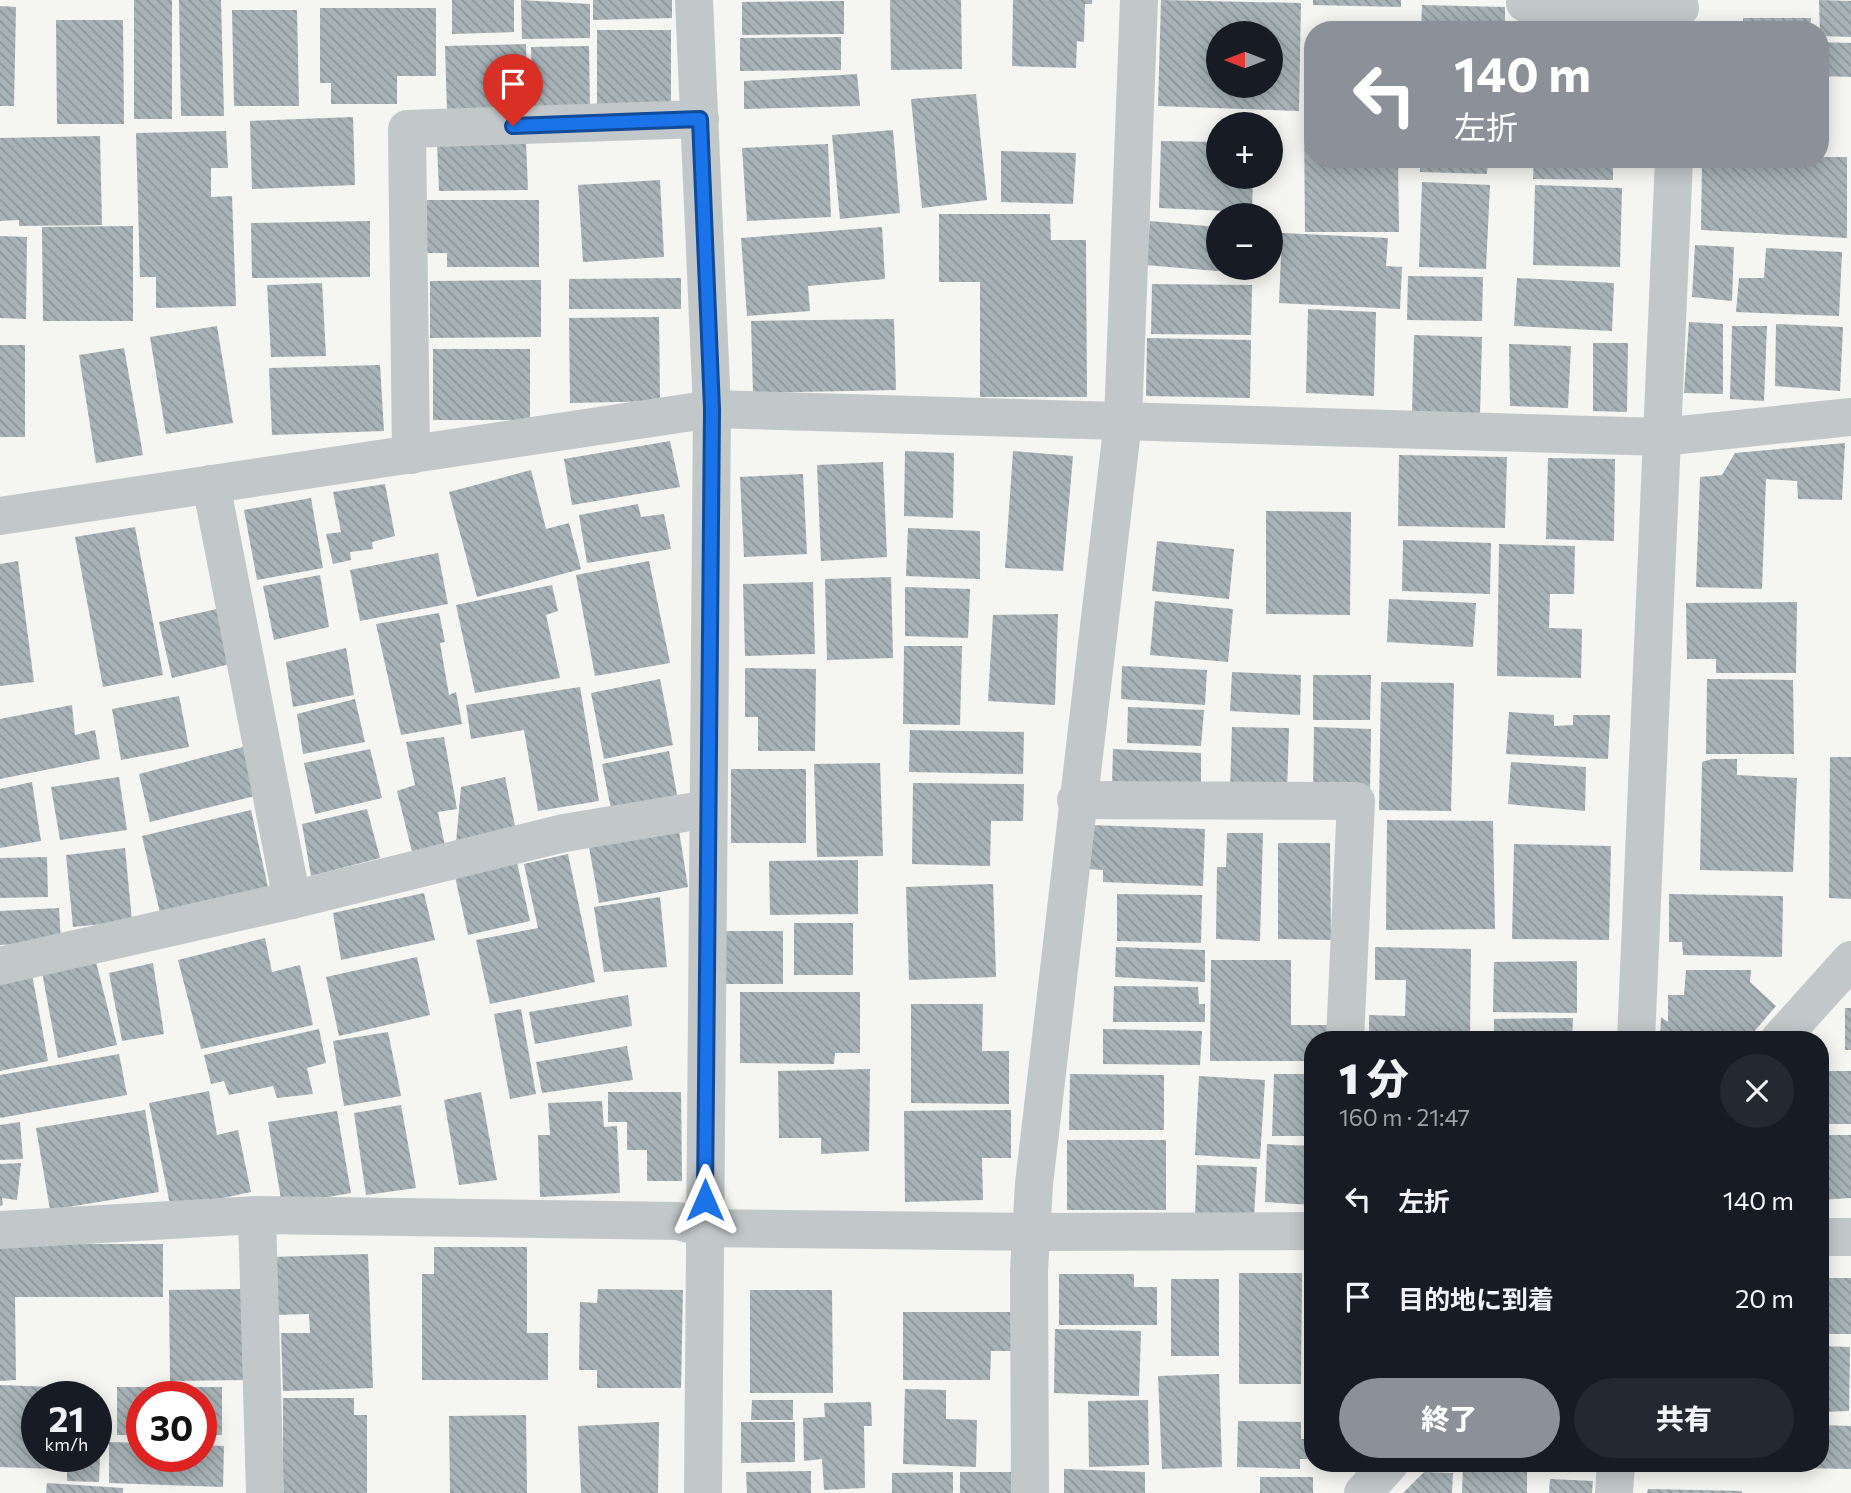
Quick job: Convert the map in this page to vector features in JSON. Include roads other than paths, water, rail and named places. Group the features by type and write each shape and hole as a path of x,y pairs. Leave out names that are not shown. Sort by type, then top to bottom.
{"street":[{"path":"694,0 712,409 703,1493"},
{"path":"1030,1493 1031,1232 1035,1170 1076,800 1123,421 1139,0"},
{"path":"1525,3 1680,13"},
{"path":"411,455 407,129 700,119"},
{"path":"1636,1031 1674,168"},
{"path":"0,516 712,409 1662,437 1851,417"},
{"path":"211,484 292,900"},
{"path":"1076,800 1356,802 1345,1031"},
{"path":"0,966 292,900 564,833 708,809"},
{"path":"1787,1031 1851,960"},
{"path":"0,1230 257,1214 678,1221 705,1228 1031,1232 1304,1231"},
{"path":"257,1214 265,1493"},
{"path":"1829,1237 1851,1237"},
{"path":"1363,1493 1382,1472"},
{"path":"1614,1493 1615,1472"}]}
